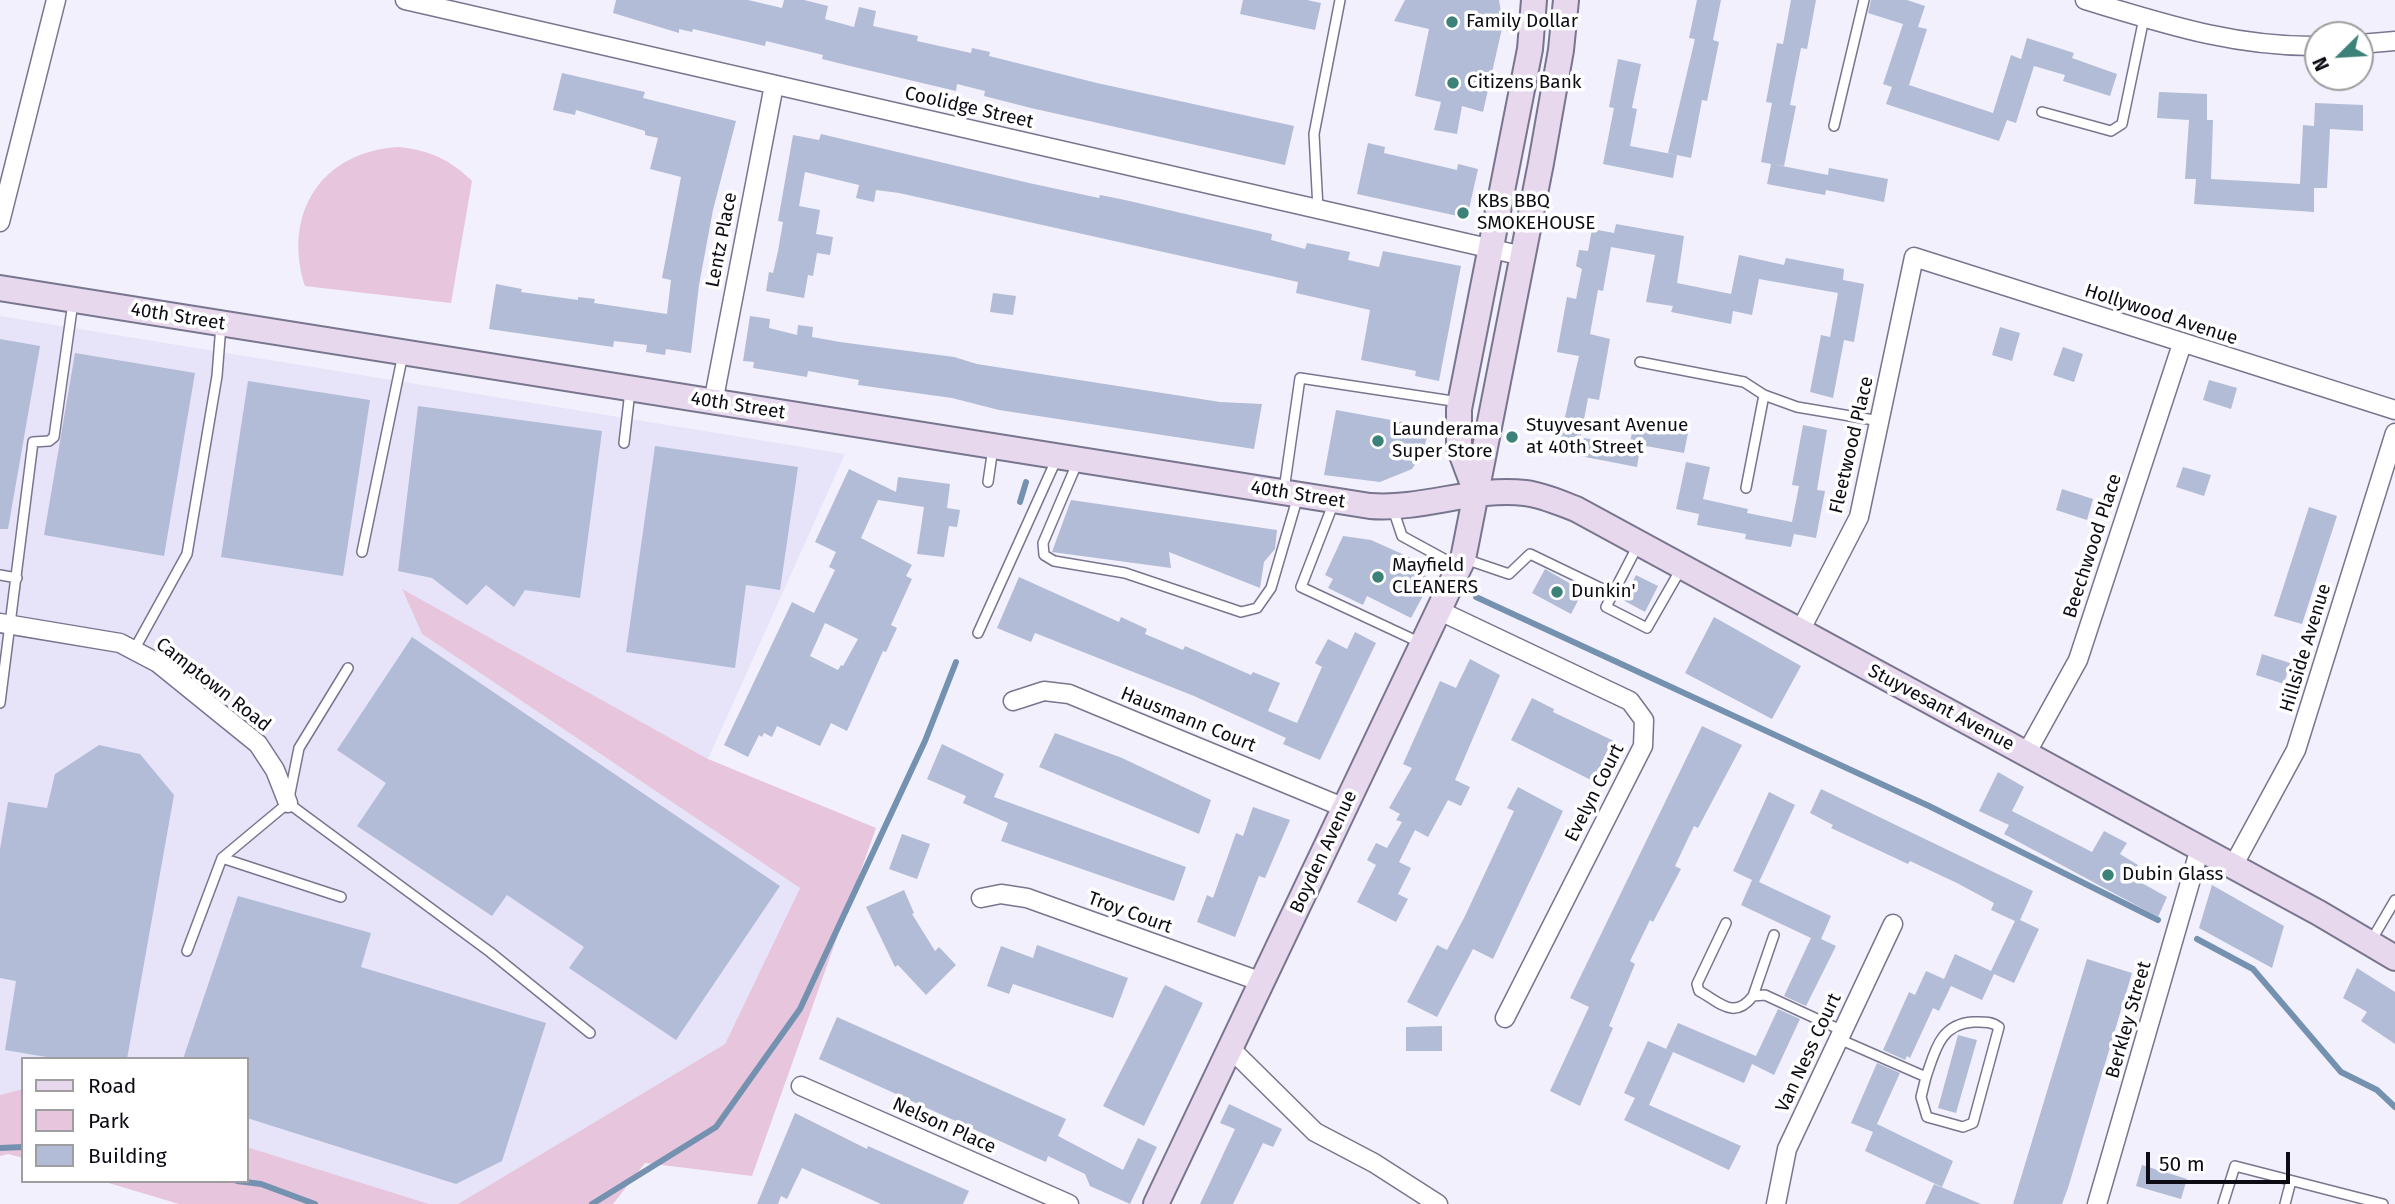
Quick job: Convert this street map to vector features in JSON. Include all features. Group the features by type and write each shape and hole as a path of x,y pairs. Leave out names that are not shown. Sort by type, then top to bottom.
{"street":[{"path":"0,222 56,0"},
{"name":"Coolidge Street","path":"405,0 1523,256"},
{"path":"1521,0 1530,49"},
{"path":"1477,495 1459,447 1460,403 1530,49 1534,0"},
{"path":"1477,495 1561,50 1566,0"},
{"path":"2085,0 2119,5 2144,18 2202,35 2237,41 2304,45"},
{"path":"2374,43 2395,41"},
{"name":"Lentz Place","path":"713,402 774,85"},
{"name":"Hollywood Avenue","path":"1914,257 2395,410"},
{"name":"Fleetwood Place","path":"1800,631 1859,517 1914,257"},
{"name":"40th Street","path":"0,288 1335,500 1393,508 1477,495"},
{"name":"Beechwood Place","path":"2026,754 2078,660 2182,344"},
{"name":"Hillside Avenue","path":"2233,866 2297,750 2395,433"},
{"name":"Stuyvesant Avenue","path":"1477,495 1510,492 1552,500 1682,567 2200,848 2395,958"},
{"name":"Boyden Avenue","path":"1156,1204 1462,564 1477,495"},
{"name":"Evelyn Court","path":"1440,611 1630,701 1644,720 1643,746 1505,1018"},
{"name":"Camptown Road","path":"4,623 120,643 158,663 257,744 275,770 288,803"},
{"name":"Hausmann Court","path":"1013,701 1044,691 1069,694 1345,808"},
{"name":"Berkley Street","path":"2097,1204 2200,848"},
{"name":"Troy Court","path":"981,898 1001,894 1027,898 1262,982"},
{"name":"Van Ness Court","path":"1776,1204 1787,1149 1893,924"},
{"path":"1231,1049 1315,1132 1374,1163 1438,1204"},
{"name":"Nelson Place","path":"802,1086 1069,1204"}],"lane":[{"path":"1318,209 1314,134 1340,0"},
{"path":"1834,126 1864,0"},
{"path":"2042,112 2111,131 2116,130 2122,124 2144,18"},
{"path":"0,703 4,623 17,578 33,442 54,437 74,300"},
{"path":"134,650 187,554 218,376 221,324"},
{"path":"362,552 404,353"},
{"path":"1640,362 1744,382 1764,395 1797,407 1880,421"},
{"path":"1068,458 1043,543 1044,555 1048,559 1125,573 1241,612 1249,611 1263,602 1271,588 1291,493 1300,378 1460,403"},
{"path":"624,443 631,389"},
{"path":"1746,488 1764,395"},
{"path":"988,482 993,447"},
{"path":"978,633 1068,458"},
{"path":"1335,500 1301,587 1424,645"},
{"path":"1393,508 1402,536 1462,564 1509,574 1530,554 1613,594"},
{"path":"1639,544 1606,607 1647,628 1682,567"},
{"path":"0,575 17,578"},
{"path":"187,951 222,858 288,803 299,748 348,668"},
{"path":"288,803 490,952 590,1033"},
{"path":"222,858 341,897"},
{"path":"2369,943 2395,900"},
{"path":"1726,923 1697,984 1699,991 1735,1010 1744,1007 1754,996 1774,935"},
{"path":"1754,996 1765,995 1926,1077"},
{"path":"1993,1022 1999,1027 1973,1123 1964,1127 1927,1117 1921,1097 1926,1077 1943,1033 1956,1024 1993,1022"},
{"path":"2223,1204 2235,1166 2383,1204"},
{"path":"2284,1204 2291,1181"}],"shaded area":[{"path":"0,316 845,454 708,759 402,590 422,634 800,888 725,1044 458,1204 429,1204 248,1147 248,1057 21,1057 21,1090 0,1095"}],"green space":[{"path":"399,147 439,157 472,181 451,303 305,286 299,259 299,234 304,211 314,191 329,173 349,160 372,151"},
{"path":"402,589 708,759 876,828 752,1176 645,1163 613,1204 458,1204 725,1044 800,888 422,634"},
{"path":"21,1090 21,1157 8,1154 0,1156 0,1095"},
{"path":"248,1147 429,1204 179,1204 109,1183 248,1183"}],"building":[{"path":"616,0 748,0 782,8 784,0 804,0 828,6 825,19 854,27 859,7 876,11 873,26 918,36 917,41 971,53 972,48 990,52 989,56 1097,83 1294,126 1285,165 1031,108 984,96 985,91 957,84 956,91 846,65 822,59 823,55 766,41 765,46 693,29 692,32 679,29 679,33 613,13"},
{"path":"1243,0 1307,0 1321,3 1315,30 1240,14"},
{"path":"1405,0 1499,0 1503,24 1483,112 1462,106 1457,134 1434,130 1441,102 1415,96 1429,29 1394,21"},
{"path":"1697,0 1721,0 1713,40 1719,42 1707,101 1702,100 1691,158 1668,153 1695,39 1689,38"},
{"path":"1791,0 1816,0 1807,49 1801,48 1790,105 1796,106 1784,166 1772,164 1828,175 1829,168 1888,179 1884,202 1826,190 1825,195 1767,184 1771,164 1761,162 1772,103 1766,102 1777,43 1783,44"},
{"path":"1871,0 1907,0 1925,6 1918,27 1927,29 1909,85 1993,113 2011,55 2021,59 2027,38 2074,53 2072,58 2117,74 2110,96 2063,81 2065,75 2034,66 2016,123 2007,120 1999,141 1886,104 1892,87 1883,84 1903,24 1868,13"},
{"path":"1618,59 1641,64 1632,108 1637,109 1630,146 1677,155 1673,178 1603,164 1614,108 1609,107"},
{"path":"562,73 645,92 643,98 736,121 713,210 699,285 691,353 666,349 665,355 646,352 647,345 614,341 613,347 489,329 496,284 522,289 521,292 578,300 578,297 595,299 594,303 667,314 671,280 662,278 681,177 650,169 658,138 645,135 645,131 576,110 575,115 553,110"},
{"path":"2159,92 2207,94 2207,120 2213,120 2211,179 2300,184 2303,125 2314,126 2315,103 2363,105 2363,131 2330,129 2327,188 2314,188 2314,212 2194,204 2196,179 2185,179 2189,120 2157,118"},
{"path":"821,134 1029,183 1099,198 1100,195 1125,200 1272,234 1271,240 1305,249 1307,243 1350,252 1348,260 1379,267 1383,251 1461,266 1439,381 1415,376 1416,371 1361,360 1370,310 1296,293 1298,282 899,193 876,190 874,202 856,198 859,185 805,172 799,206 820,210 816,234 833,237 830,255 817,253 813,276 808,275 804,298 766,291 769,272 773,273 778,251 783,222 778,221 793,135 819,140"},
{"path":"1368,143 1385,147 1384,153 1457,170 1458,164 1478,169 1467,218 1357,194"},
{"path":"1616,224 1684,236 1677,283 1731,294 1739,255 1784,265 1786,258 1844,269 1843,280 1864,284 1854,342 1844,340 1833,398 1810,392 1821,335 1830,337 1838,293 1759,279 1752,315 1733,311 1731,324 1671,312 1673,306 1646,302 1655,255 1611,247 1603,291 1598,290 1590,334 1610,339 1599,400 1588,398 1579,446 1559,443 1579,356 1557,352 1567,297 1576,299 1582,269 1576,266 1579,250 1588,251 1592,229 1614,233"},
{"path":"993,293 1016,296 1013,315 990,312"},
{"path":"750,316 770,319 769,328 797,335 798,325 813,327 812,337 840,342 954,357 977,364 1220,402 1262,404 1254,449 999,410 952,398 858,385 859,380 808,371 807,377 753,368 754,362 743,361"},
{"path":"2000,327 2020,333 2012,361 1992,355"},
{"path":"0,339 40,346 8,529 0,529"},
{"path":"2063,347 2083,354 2074,382 2053,375"},
{"path":"75,353 195,373 164,556 44,535"},
{"path":"2209,380 2237,388 2231,409 2203,400"},
{"path":"248,381 370,400 343,576 221,557"},
{"path":"418,406 602,431 580,598 525,590 514,607 486,585 467,605 432,578 398,571"},
{"name":"Launderama Super Store","path":"1336,410 1430,427 1422,454 1412,469 1380,482 1324,475"},
{"path":"1634,423 1688,433 1684,453 1630,443"},
{"path":"1803,425 1827,430 1817,490 1825,491 1816,538 1794,534 1791,547 1745,539 1746,534 1697,525 1699,514 1676,509 1686,462 1710,467 1703,499 1748,509 1747,513 1792,522 1799,486 1792,485"},
{"path":"1584,438 1640,448 1637,467 1580,456"},
{"path":"655,446 798,467 780,590 746,585 735,668 626,652"},
{"path":"2183,467 2211,475 2204,496 2176,487"},
{"path":"849,469 896,492 898,477 950,484 947,508 960,510 957,527 949,526 944,557 917,554 924,507 878,500 861,538 912,565 906,576 912,579 891,625 897,628 886,652 883,651 847,731 831,723 820,746 777,726 772,737 764,733 762,737 759,735 748,757 724,745 792,602 814,613 835,570 829,567 836,552 815,542","holes":["825,623 858,639 838,670 810,656"]},
{"path":"2062,489 2093,499 2087,520 2056,510"},
{"path":"1071,500 1277,530 1275,549 1264,562 1260,588 1169,552 1171,568 1052,552"},
{"path":"2309,507 2337,516 2302,624 2274,616"},
{"name":"Mayfield CLEANERS","path":"1343,536 1371,540 1420,562 1416,571 1432,579 1411,618 1367,596 1363,605 1328,588 1333,579 1325,575"},
{"name":"Dunkin'","path":"1545,569 1583,591 1571,614 1532,593"},
{"path":"1636,575 1658,586 1645,612 1623,600"},
{"path":"1019,577 1119,622 1121,617 1147,629 1145,634 1183,650 1185,646 1251,675 1253,672 1280,683 1268,711 1297,723 1322,667 1315,663 1328,639 1347,649 1355,632 1376,643 1320,760 1283,744 1286,738 1194,696 1035,633 1031,642 997,628"},
{"path":"1714,617 1801,666 1772,719 1685,673"},
{"path":"412,637 780,886 676,1040 569,968 584,947 507,895 492,916 357,826 386,783 337,750"},
{"path":"2262,654 2290,663 2284,684 2256,675"},
{"path":"1470,659 1500,675 1455,780 1470,787 1461,806 1448,800 1428,837 1415,830 1399,862 1411,868 1398,894 1408,899 1396,922 1357,902 1376,865 1367,860 1376,843 1387,848 1402,822 1396,820 1400,814 1389,808 1412,768 1403,764 1440,681 1456,688"},
{"path":"1532,698 1554,709 1553,712 1614,741 1593,781 1511,740"},
{"path":"1702,726 1742,745 1698,828 1694,826 1675,866 1681,869 1653,922 1650,920 1630,961 1635,964 1609,1026 1613,1028 1580,1106 1550,1091 1589,1007 1570,998"},
{"path":"1055,733 1122,758 1211,800 1199,834 1039,767"},
{"path":"942,744 1004,774 994,797 1186,867 1174,901 1001,841 1008,823 963,803 966,796 927,779"},
{"path":"99,745 140,754 174,795 127,1057 46,1057 5,1050 16,981 0,978 0,849 8,802 47,808 55,774"},
{"path":"1998,772 2024,787 2012,811 2092,852 2104,831 2127,843 2120,854 2138,865 2131,877 2167,897 2158,917 2004,834 2009,825 1979,811"},
{"path":"1518,787 1563,811 1493,959 1473,949 1437,1017 1407,1002 1437,945 1447,950 1465,916 1514,811 1507,808"},
{"path":"1821,789 2033,891 2020,920 2039,929 2014,983 1994,974 1982,1000 1951,986 1939,1011 1933,1008 1910,1058 1907,1056 1905,1060 1883,1050 1909,992 1915,995 1926,971 1944,979 1955,954 1991,971 2015,921 1991,910 1994,903 1957,883 1910,861 1908,864 1831,828 1833,825 1810,813"},
{"path":"1769,792 1795,805 1759,882 1831,916 1821,939 1836,946 1806,1006 1784,996 1811,938 1741,905 1752,880 1733,871"},
{"path":"1253,807 1290,820 1265,878 1259,876 1235,937 1197,922 1207,895 1213,898 1236,833 1243,836"},
{"path":"902,834 930,844 917,879 889,869"},
{"path":"2212,885 2284,926 2272,968 2199,928"},
{"path":"904,890 914,913 912,914 935,951 939,947 956,965 926,995 898,965 895,967 866,907"},
{"path":"238,896 371,933 361,967 546,1023 502,1161 456,1184 248,1118 248,1057 184,1057"},
{"path":"1037,945 1128,978 1113,1018 1013,984 1009,994 987,986 1001,946 1033,958"},
{"path":"2087,959 2132,973 2068,1188 2062,1204 2013,1204"},
{"path":"2357,968 2395,992 2395,1044 2361,1021 2367,1012 2343,998"},
{"path":"1165,985 1203,1003 1144,1126 1103,1106"},
{"path":"1778,1009 1800,1019 1774,1075 1752,1064 1744,1083 1666,1049 1678,1023 1756,1056"},
{"path":"837,1017 1066,1119 1058,1136 1123,1170 1138,1138 1157,1147 1130,1204 1090,1186 1085,1174 1048,1156 1046,1162 819,1059"},
{"path":"1442,1026 1442,1051 1406,1051 1406,1027"},
{"path":"1958,1035 1977,1040 1956,1113 1938,1108"},
{"path":"1648,1041 1673,1052 1649,1105 1741,1146 1729,1170 1624,1120 1635,1098 1624,1093"},
{"path":"1877,1063 1900,1073 1877,1124 1953,1161 1942,1187 1865,1151 1873,1132 1851,1123"},
{"path":"1229,1104 1282,1129 1273,1147 1263,1143 1233,1204 1200,1204 1235,1129 1220,1123"},
{"path":"795,1113 867,1149 868,1146 969,1191 963,1204 881,1204 802,1168 787,1199 781,1196 778,1204 757,1204"},
{"path":"2142,1165 2187,1179 2181,1199 2136,1186"},
{"path":"1934,1184 1981,1204 1925,1204"}],"waterway":[{"path":"1020,502 1026,482"},
{"path":"1476,597 1929,806 2158,920"},
{"path":"592,1204 716,1127 800,1009 925,741 956,662"},
{"path":"2197,939 2253,969 2341,1072 2377,1090 2395,1107"},
{"path":"0,1148 21,1147"},
{"path":"248,1182 261,1184 315,1204"}],"place":[{"name":"Family Dollar","path":"1452,22"},
{"name":"Citizens Bank","path":"1453,83"},
{"name":"KBs BBQ SMOKEHOUSE","path":"1463,213"},
{"name":"Stuyvesant Avenue at 40th Street","path":"1512,437"},
{"name":"Launderama Super Store","path":"1378,441"},
{"name":"Mayfield CLEANERS","path":"1378,577"},
{"name":"Dunkin'","path":"1557,592"},
{"name":"Dubin Glass","path":"2108,875"}]}
